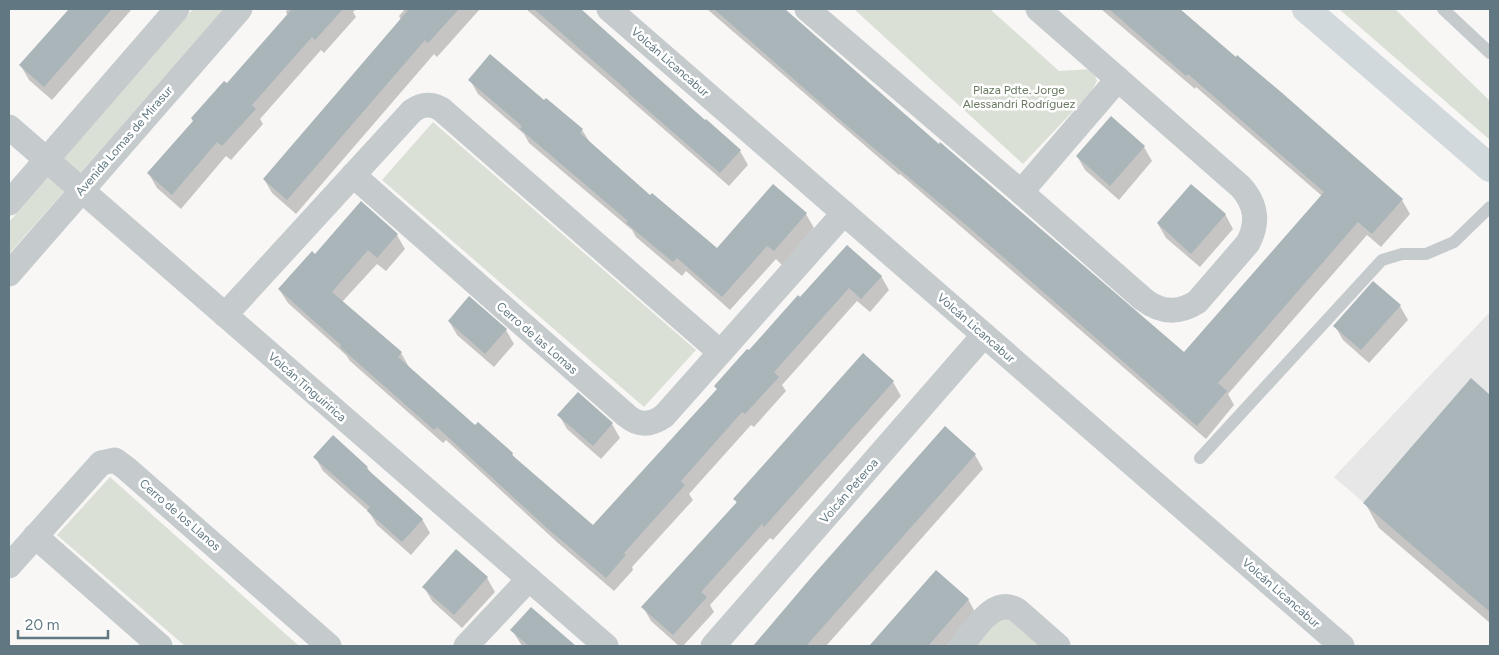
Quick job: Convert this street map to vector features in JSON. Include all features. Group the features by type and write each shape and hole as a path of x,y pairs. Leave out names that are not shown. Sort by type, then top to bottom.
{"street":[{"path":"9,203 177,9"},
{"name":"Avenida Lomas de Mirasur","path":"9,274 240,9"},
{"name":"Volcán Licancabur","path":"609,9 1342,646"},
{"path":"809,9 1152,306 1161,310 1171,311 1180,310 1197,302 1248,243 1253,234 1255,214 1248,194 1038,9"},
{"path":"1306,9 1490,168"},
{"path":"1021,192 1118,79"},
{"path":"225,315 412,111 419,106 427,104 441,109 720,352"},
{"name":"Volcán Tinguiririca","path":"9,127 606,646"},
{"name":"Cerro de las Lomas","path":"354,175 632,421 646,424 656,422 664,416 844,213"},
{"name":"Volcán Peteroa","path":"713,646 984,335"},
{"name":"Cerro de los Llanos","path":"9,566 101,463 115,460 128,469 329,646"},
{"path":"36,536 160,646"},
{"path":"466,646 529,579"},
{"path":"961,646 990,612 996,607 1004,605 1012,606 1058,646"}],"lane":[{"path":"1444,9 1490,53"},
{"path":"1200,458 1382,260 1402,254 1426,254 1454,242 1490,207"}],"shaded area":[{"path":"1490,312 1490,611 1334,477"}],"green space":[{"path":"193,9 224,9 9,254 9,222"},
{"name":"Plaza Pdte. Jorge Alessandri Rodríguez","path":"854,9 990,9 1059,71 1093,69 1097,81 1091,92 1023,164"},
{"path":"1339,9 1395,9 1490,101 1490,140"},
{"path":"433,122 696,350 644,407 382,180"},
{"path":"110,477 299,646 185,646 57,535"},
{"path":"1005,613 1041,646 976,646"}],"building":[{"path":"69,9 112,9 44,87 19,65"},
{"path":"292,9 343,9 315,40 312,37 252,105 256,109 222,146 217,142 172,195 147,173 193,121 191,118 224,81 227,83"},
{"path":"409,9 459,9 428,43 425,40 287,200 263,179"},
{"path":"534,9 581,9 741,150 720,173"},
{"path":"714,9 785,9 939,144 940,142 1184,352 1324,192 1188,74 1186,76 1109,9 1180,9 1236,57 1237,55 1281,92 1403,199 1372,234 1358,222 1218,383 1227,391 1197,426 972,230 846,125"},
{"path":"490,54 544,100 546,98 583,129 580,133 650,195 652,193 717,248 773,184 807,213 774,251 767,246 722,297 677,258 673,262 626,223 628,221 520,129 522,126 468,80"},
{"path":"1111,116 1145,146 1110,186 1076,156"},
{"path":"1191,184 1226,214 1191,254 1157,223"},
{"path":"361,201 398,234 377,258 368,250 332,292 402,352 398,357 475,425 478,422 513,453 512,455 593,525 717,389 714,386 747,349 749,350 798,295 800,297 847,245 882,276 861,299 849,288 774,372 779,377 745,414 742,412 681,481 685,485 624,553 626,555 606,578 548,529 437,427 434,430 278,289 312,251 315,254"},
{"path":"1373,281 1401,305 1361,350 1333,326"},
{"path":"469,296 507,329 485,354 448,321"},
{"path":"863,353 894,381 764,527 762,524 701,592 707,597 673,635 641,607 737,502 733,499"},
{"path":"1471,378 1490,395 1490,612 1363,503"},
{"path":"578,392 613,423 593,446 557,415"},
{"path":"945,426 976,454 806,646 753,646 815,573"},
{"path":"333,435 368,467 366,468 423,519 402,542 367,511 370,507 313,457"},
{"path":"456,549 488,577 454,615 422,587"},
{"path":"936,570 969,599 928,646 869,646"},
{"path":"531,607 576,646 529,646 510,630"}]}
